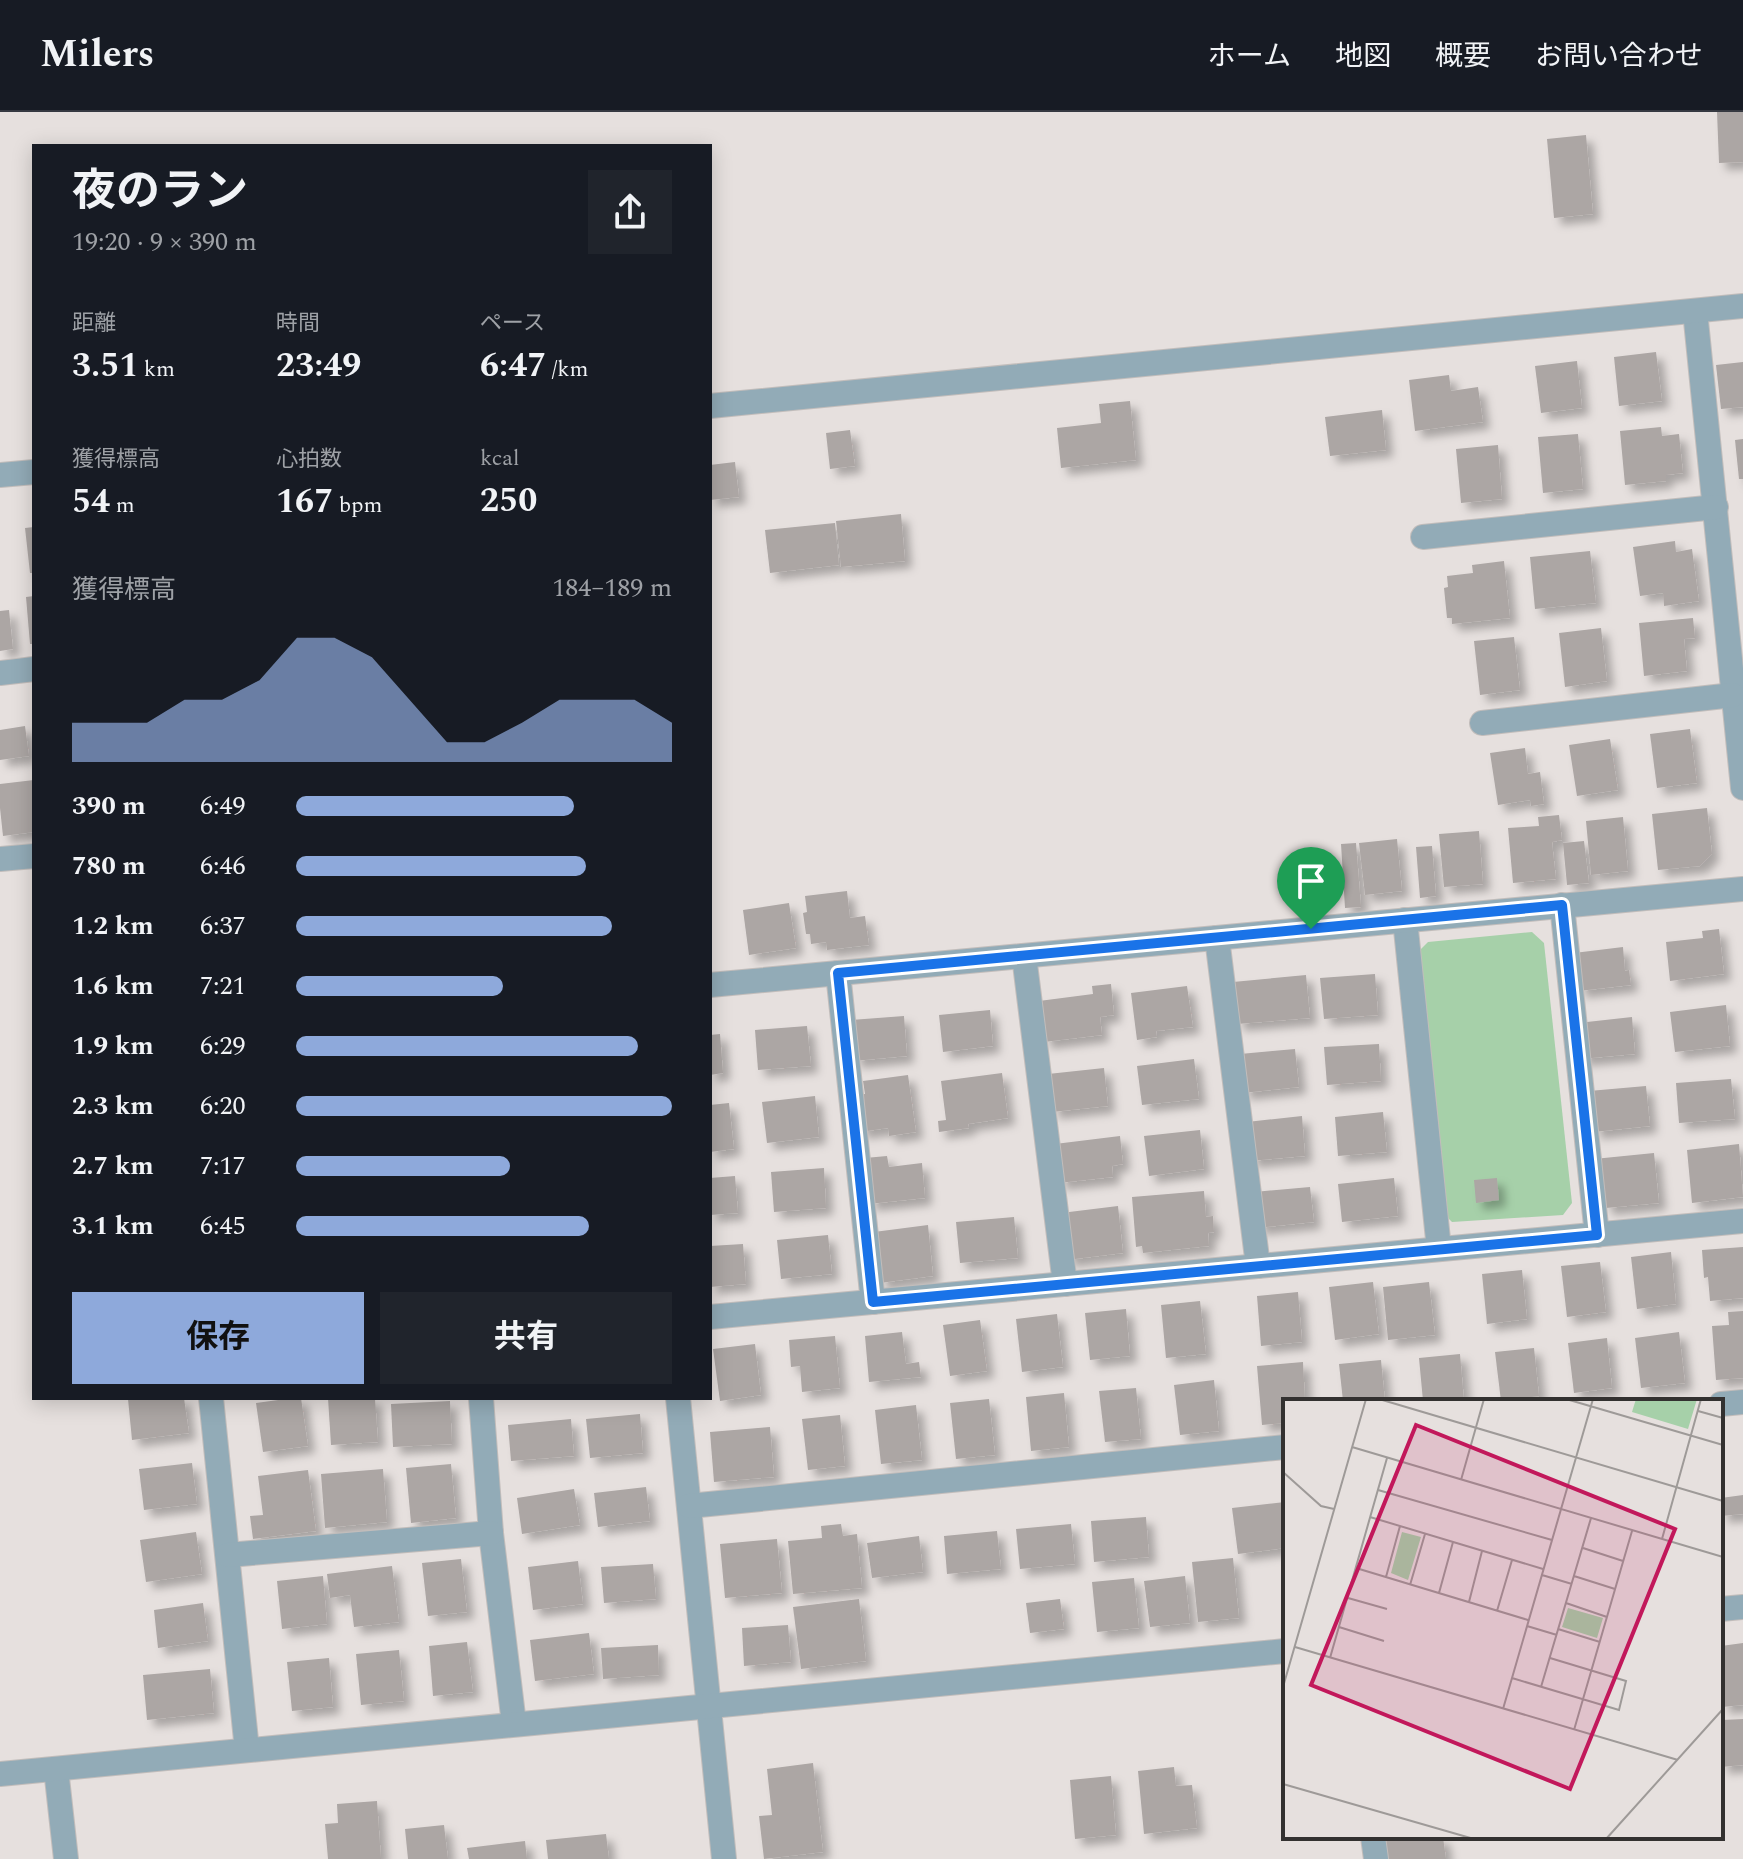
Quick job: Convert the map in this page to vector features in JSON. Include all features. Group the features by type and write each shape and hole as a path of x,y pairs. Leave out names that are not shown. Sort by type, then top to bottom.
{"street":[{"path":"712,406 1743,306"},
{"path":"1695,311 1743,788"},
{"path":"0,475 32,472"},
{"path":"1423,537 1716,507"},
{"path":"0,673 32,669"},
{"path":"1482,723 1733,695"},
{"path":"0,859 32,856"},
{"path":"712,985 1743,889"},
{"path":"1562,905 1597,1235"},
{"path":"1405,920 1439,1249"},
{"path":"1217,938 1258,1266"},
{"path":"1024,956 1065,1284"},
{"path":"838,973 873,1302"},
{"path":"712,1317 1743,1221"},
{"path":"211,1400 247,1750"},
{"path":"481,1400 491,1533 514,1724"},
{"path":"678,1400 724,1859"},
{"path":"1723,1404 1743,1402"},
{"path":"689,1506 1283,1447"},
{"path":"228,1555 491,1533"},
{"path":"1723,1609 1743,1607"},
{"path":"0,1774 1283,1651"},
{"path":"56,1769 66,1859"},
{"path":"1373,1839 1376,1859"}],"green space":[{"path":"1532,932 1544,943 1572,1203 1563,1215 1452,1222 1445,1215 1420,950 1428,942"}],"building":[{"path":"1717,112 1743,112 1743,162 1719,163"},
{"path":"1586,135 1593,214 1554,218 1547,139"},
{"path":"1656,352 1662,401 1619,406 1614,357"},
{"path":"1577,361 1582,408 1541,413 1535,366"},
{"path":"1743,362 1743,407 1721,409 1716,365"},
{"path":"1449,375 1451,391 1478,387 1483,422 1415,431 1409,380"},
{"path":"1130,401 1136,460 1061,468 1057,428 1101,423 1099,404"},
{"path":"1382,410 1386,450 1330,456 1325,417"},
{"path":"1661,427 1662,436 1679,434 1683,473 1666,475 1666,481 1625,485 1620,431"},
{"path":"850,430 855,466 830,469 826,433"},
{"path":"1578,434 1583,489 1543,493 1538,437"},
{"path":"1743,439 1743,479 1739,479 1735,440"},
{"path":"1498,445 1502,499 1461,503 1456,449"},
{"path":"735,462 739,497 712,500 712,465"},
{"path":"901,514 905,561 841,567 836,521"},
{"path":"835,523 839,565 770,573 765,530"},
{"path":"32,527 32,573 30,573 25,528"},
{"path":"1675,541 1676,552 1692,549 1699,601 1664,606 1663,593 1640,596 1633,547"},
{"path":"1590,551 1596,603 1535,609 1530,557"},
{"path":"1504,561 1510,618 1452,624 1452,618 1447,618 1444,588 1448,587 1447,576 1473,573 1472,565"},
{"path":"32,596 32,644 30,644 26,597"},
{"path":"9,610 13,649 0,651 0,611"},
{"path":"1693,618 1695,638 1684,639 1687,671 1644,676 1639,623"},
{"path":"1601,628 1607,681 1565,687 1559,633"},
{"path":"1514,637 1520,690 1480,695 1474,641"},
{"path":"25,726 29,756 0,760 0,730"},
{"path":"1690,729 1697,783 1657,788 1650,734"},
{"path":"1610,739 1618,790 1577,796 1569,745"},
{"path":"1525,748 1528,774 1540,772 1544,804 1531,806 1530,800 1498,805 1490,753"},
{"path":"32,780 32,832 3,836 0,784"},
{"path":"1707,808 1712,854 1700,866 1658,870 1652,814"},
{"path":"1559,815 1562,840 1552,842 1556,879 1513,883 1508,828 1539,826 1538,817"},
{"path":"1623,817 1628,871 1591,875 1586,821"},
{"path":"1479,831 1483,884 1444,887 1439,834"},
{"path":"1397,839 1402,891 1365,895 1359,843"},
{"path":"1584,841 1589,883 1567,885 1563,843"},
{"path":"1356,843 1361,907 1345,908 1341,844"},
{"path":"1432,846 1436,896 1420,898 1416,847"},
{"path":"847,891 850,918 865,916 869,945 827,950 826,942 811,944 803,913 807,912 805,896"},
{"path":"789,903 796,948 749,955 743,910"},
{"path":"1719,929 1724,974 1670,981 1666,942 1703,938 1702,931"},
{"path":"1623,947 1625,971 1629,970 1631,985 1579,991 1574,953"},
{"path":"1375,974 1378,1015 1324,1019 1320,978"},
{"path":"1306,975 1310,1018 1237,1024 1233,982"},
{"path":"1111,984 1114,1015 1100,1017 1102,1035 1044,1042 1039,1001 1093,994 1092,986"},
{"path":"1187,986 1193,1027 1156,1031 1157,1037 1137,1040 1131,993"},
{"path":"1726,1005 1730,1046 1675,1052 1670,1012"},
{"path":"990,1010 993,1046 943,1052 939,1015"},
{"path":"904,1016 907,1056 854,1061 851,1020"},
{"path":"1632,1017 1635,1054 1581,1059 1578,1023"},
{"path":"807,1026 811,1066 758,1070 755,1030"},
{"path":"720,1034 723,1073 712,1075 712,1035"},
{"path":"1379,1044 1381,1081 1327,1085 1324,1047"},
{"path":"1295,1049 1299,1087 1243,1093 1240,1054"},
{"path":"1194,1059 1199,1099 1142,1105 1137,1066"},
{"path":"1104,1068 1108,1106 1052,1112 1048,1074"},
{"path":"1002,1073 1008,1118 939,1132 938,1121 946,1120 941,1081"},
{"path":"908,1075 916,1132 889,1136 888,1128 860,1132 855,1095 865,1094 863,1081"},
{"path":"1731,1079 1735,1119 1679,1123 1676,1083"},
{"path":"1646,1086 1650,1126 1594,1132 1589,1091"},
{"path":"815,1096 819,1137 767,1143 762,1102"},
{"path":"729,1103 734,1149 712,1152 712,1105"},
{"path":"1383,1112 1387,1152 1338,1156 1335,1117"},
{"path":"1302,1116 1305,1156 1250,1161 1247,1122"},
{"path":"1200,1130 1204,1169 1149,1176 1144,1136"},
{"path":"1120,1136 1123,1164 1112,1166 1113,1177 1059,1183 1055,1144"},
{"path":"1739,1144 1743,1197 1692,1203 1687,1150"},
{"path":"1654,1153 1659,1203 1606,1208 1594,1159"},
{"path":"887,1156 889,1167 922,1163 925,1198 869,1204 865,1158"},
{"path":"824,1168 826,1208 774,1212 771,1172"},
{"path":"735,1176 738,1213 712,1215 712,1178"},
{"path":"1394,1178 1398,1216 1342,1222 1338,1184"},
{"path":"1497,1178 1499,1200 1476,1203 1474,1180"},
{"path":"1310,1187 1314,1222 1257,1228 1254,1192"},
{"path":"1204,1191 1206,1217 1213,1216 1214,1232 1208,1233 1209,1246 1143,1253 1142,1246 1136,1247 1132,1197"},
{"path":"1118,1206 1123,1253 1067,1260 1061,1213"},
{"path":"1014,1217 1018,1258 960,1263 956,1222"},
{"path":"928,1225 933,1276 880,1283 874,1232"},
{"path":"828,1235 832,1274 781,1279 777,1240"},
{"path":"743,1244 746,1284 712,1287 712,1246"},
{"path":"1743,1247 1743,1298 1710,1301 1702,1250"},
{"path":"1671,1252 1676,1304 1637,1309 1631,1257"},
{"path":"1600,1262 1606,1312 1567,1317 1561,1266"},
{"path":"1522,1270 1527,1319 1487,1324 1482,1274"},
{"path":"1373,1282 1379,1334 1335,1340 1329,1287"},
{"path":"1429,1282 1435,1335 1388,1340 1383,1287"},
{"path":"1298,1292 1302,1342 1261,1346 1257,1296"},
{"path":"1200,1301 1206,1354 1166,1358 1161,1305"},
{"path":"1126,1309 1130,1356 1090,1360 1085,1313"},
{"path":"1743,1311 1743,1378 1716,1380 1712,1326 1729,1325 1728,1312"},
{"path":"1057,1314 1063,1367 1022,1372 1016,1319"},
{"path":"980,1320 987,1371 950,1376 943,1325"},
{"path":"902,1332 906,1364 919,1362 921,1377 869,1382 865,1336"},
{"path":"1679,1332 1685,1383 1641,1388 1635,1338"},
{"path":"835,1336 840,1388 802,1392 800,1366 791,1367 789,1340"},
{"path":"1607,1338 1612,1388 1574,1393 1568,1343"},
{"path":"755,1344 761,1395 720,1401 713,1349"},
{"path":"1534,1348 1539,1396 1501,1399 1495,1352"},
{"path":"1460,1354 1464,1399 1423,1399 1419,1358"},
{"path":"1381,1360 1385,1399 1343,1399 1339,1364"},
{"path":"1303,1362 1305,1399 1283,1399 1283,1423 1262,1425 1257,1366"},
{"path":"1214,1380 1219,1431 1180,1435 1174,1385"},
{"path":"1136,1388 1141,1439 1105,1442 1099,1391"},
{"path":"1064,1393 1069,1447 1031,1451 1026,1397"},
{"path":"989,1399 995,1455 956,1459 950,1403"},
{"path":"128,1400 184,1400 189,1433 132,1440"},
{"path":"301,1400 308,1446 263,1452 256,1403"},
{"path":"328,1400 375,1400 378,1442 331,1445"},
{"path":"450,1401 452,1444 393,1447 391,1404"},
{"path":"916,1405 922,1460 881,1464 875,1410"},
{"path":"640,1414 643,1453 590,1458 586,1419"},
{"path":"840,1415 845,1466 808,1470 802,1419"},
{"path":"571,1419 574,1456 511,1461 508,1425"},
{"path":"770,1427 774,1477 714,1482 710,1432"},
{"path":"192,1463 197,1504 144,1510 139,1469"},
{"path":"451,1464 456,1518 411,1523 406,1468"},
{"path":"383,1469 387,1522 325,1528 321,1474"},
{"path":"308,1470 316,1531 253,1539 250,1516 263,1515 258,1476"},
{"path":"646,1487 650,1521 598,1527 594,1493"},
{"path":"574,1489 580,1525 522,1534 517,1498"},
{"path":"1743,1495 1743,1514 1723,1516 1723,1498"},
{"path":"1283,1502 1283,1548 1238,1554 1232,1508"},
{"path":"1146,1517 1149,1557 1094,1562 1091,1521"},
{"path":"841,1524 843,1536 857,1534 862,1588 793,1594 788,1541 822,1538 821,1526"},
{"path":"1071,1524 1075,1564 1020,1569 1016,1529"},
{"path":"997,1531 1001,1569 947,1574 944,1536"},
{"path":"196,1532 202,1574 146,1582 140,1540"},
{"path":"919,1536 923,1572 872,1578 867,1543"},
{"path":"777,1539 782,1593 725,1598 720,1544"},
{"path":"1233,1558 1239,1618 1198,1622 1192,1562"},
{"path":"461,1559 467,1612 428,1616 422,1563"},
{"path":"578,1561 583,1604 533,1610 528,1567"},
{"path":"653,1564 656,1599 604,1603 601,1567"},
{"path":"392,1566 399,1622 354,1627 350,1595 330,1598 327,1574"},
{"path":"323,1576 327,1624 282,1629 277,1581"},
{"path":"1185,1576 1190,1623 1150,1627 1144,1581"},
{"path":"1134,1578 1139,1628 1097,1632 1092,1582"},
{"path":"859,1599 866,1661 801,1669 793,1607"},
{"path":"1060,1599 1064,1629 1030,1633 1026,1603"},
{"path":"203,1603 208,1641 158,1648 154,1610"},
{"path":"788,1625 791,1662 744,1666 742,1628"},
{"path":"589,1633 594,1674 535,1681 530,1640"},
{"path":"467,1642 473,1692 433,1696 429,1646"},
{"path":"1743,1643 1743,1705 1723,1707 1723,1646"},
{"path":"658,1645 659,1675 603,1679 601,1648"},
{"path":"399,1650 404,1701 361,1705 356,1654"},
{"path":"329,1658 333,1707 292,1711 287,1662"},
{"path":"210,1669 214,1713 147,1720 143,1675"},
{"path":"1743,1719 1743,1765 1723,1767 1723,1720"},
{"path":"813,1763 823,1852 764,1859 759,1816 772,1815 767,1769"},
{"path":"1174,1767 1176,1786 1192,1785 1197,1828 1144,1834 1138,1771"},
{"path":"1111,1776 1116,1835 1075,1839 1070,1780"},
{"path":"377,1801 381,1859 328,1859 325,1824 338,1823 337,1804"},
{"path":"444,1825 448,1859 408,1859 405,1829"},
{"path":"606,1834 609,1859 548,1859 546,1840"},
{"path":"1382,1839 1443,1839 1446,1859 1385,1859"},
{"path":"525,1841 527,1859 469,1859 467,1848"}],"route":[{"path":"1562,905 1597,1235 873,1302 838,973 1311,929 1562,905"}]}
